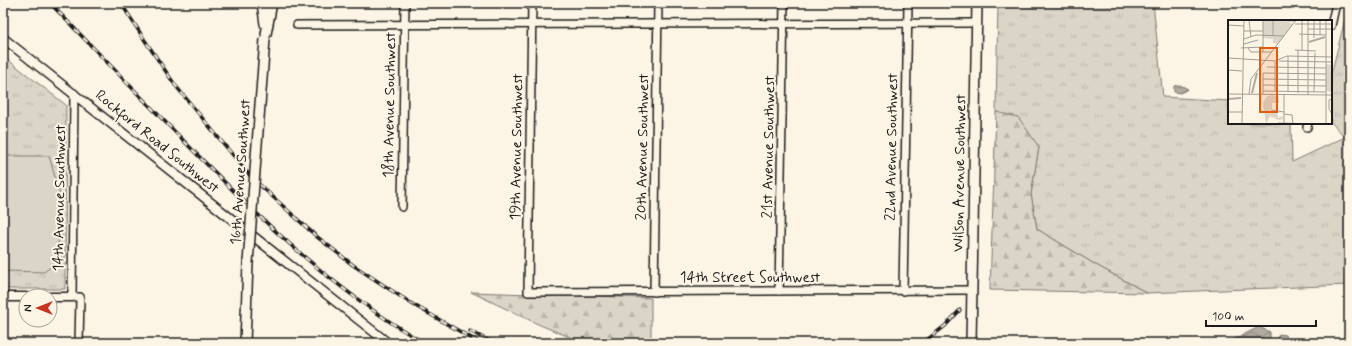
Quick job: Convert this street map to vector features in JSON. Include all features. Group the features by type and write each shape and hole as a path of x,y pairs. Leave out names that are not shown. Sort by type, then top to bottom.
{"main road":[{"path":"262,3 266,36"},
{"name":"16th Avenue Southwest","path":"245,343 248,263 266,36 272,3"},
{"name":"Wilson Avenue Southwest","path":"971,343 977,3"}],"street":[{"name":"18th Avenue Southwest","path":"402,207 405,3"},
{"name":"19th Avenue Southwest","path":"528,292 532,3"},
{"name":"20th Avenue Southwest","path":"654,292 658,3"},
{"name":"21st Avenue Southwest","path":"779,291 784,3"},
{"name":"22nd Avenue Southwest","path":"903,290 908,3"},
{"path":"1332,21 1336,3"},
{"path":"297,25 976,24"},
{"name":"Rockford Road Southwest","path":"3,38 388,343"},
{"name":"14th Avenue Southwest","path":"72,297 74,93"},
{"name":"14th Street Southwest","path":"528,292 972,290"},
{"path":"3,297 18,297"},
{"path":"58,297 80,297 79,343"}],"green space":[{"path":"998,3 1153,3 1163,97 1228,101 1228,124 1291,124 1292,162 1345,137 1332,123 1332,71 1349,3 1349,285 1147,293 1096,265 1037,229 1031,194 1039,147 996,112"},
{"path":"3,56 66,105 65,289 3,289"},
{"path":"996,112 1018,117 1039,147 1031,194 1037,229 1096,265 1147,293 990,290"},
{"path":"3,156 49,156 61,198 57,262 44,272 3,271"},
{"path":"471,292 651,298 651,343 584,343 540,325"}],"water":[{"path":"1180,85 1188,89 1180,93 1174,92 1174,86"},
{"path":"1259,327 1270,332 1271,343 1227,343"},
{"path":"1279,334 1285,335 1288,343 1275,343"}],"railway":[{"path":"50,3 207,165 294,248 356,298 424,343"},
{"path":"121,3 175,85 251,177 316,236 353,265 412,304 480,343"},
{"path":"923,343 945,326 960,310"},
{"path":"470,331 493,343"}]}
